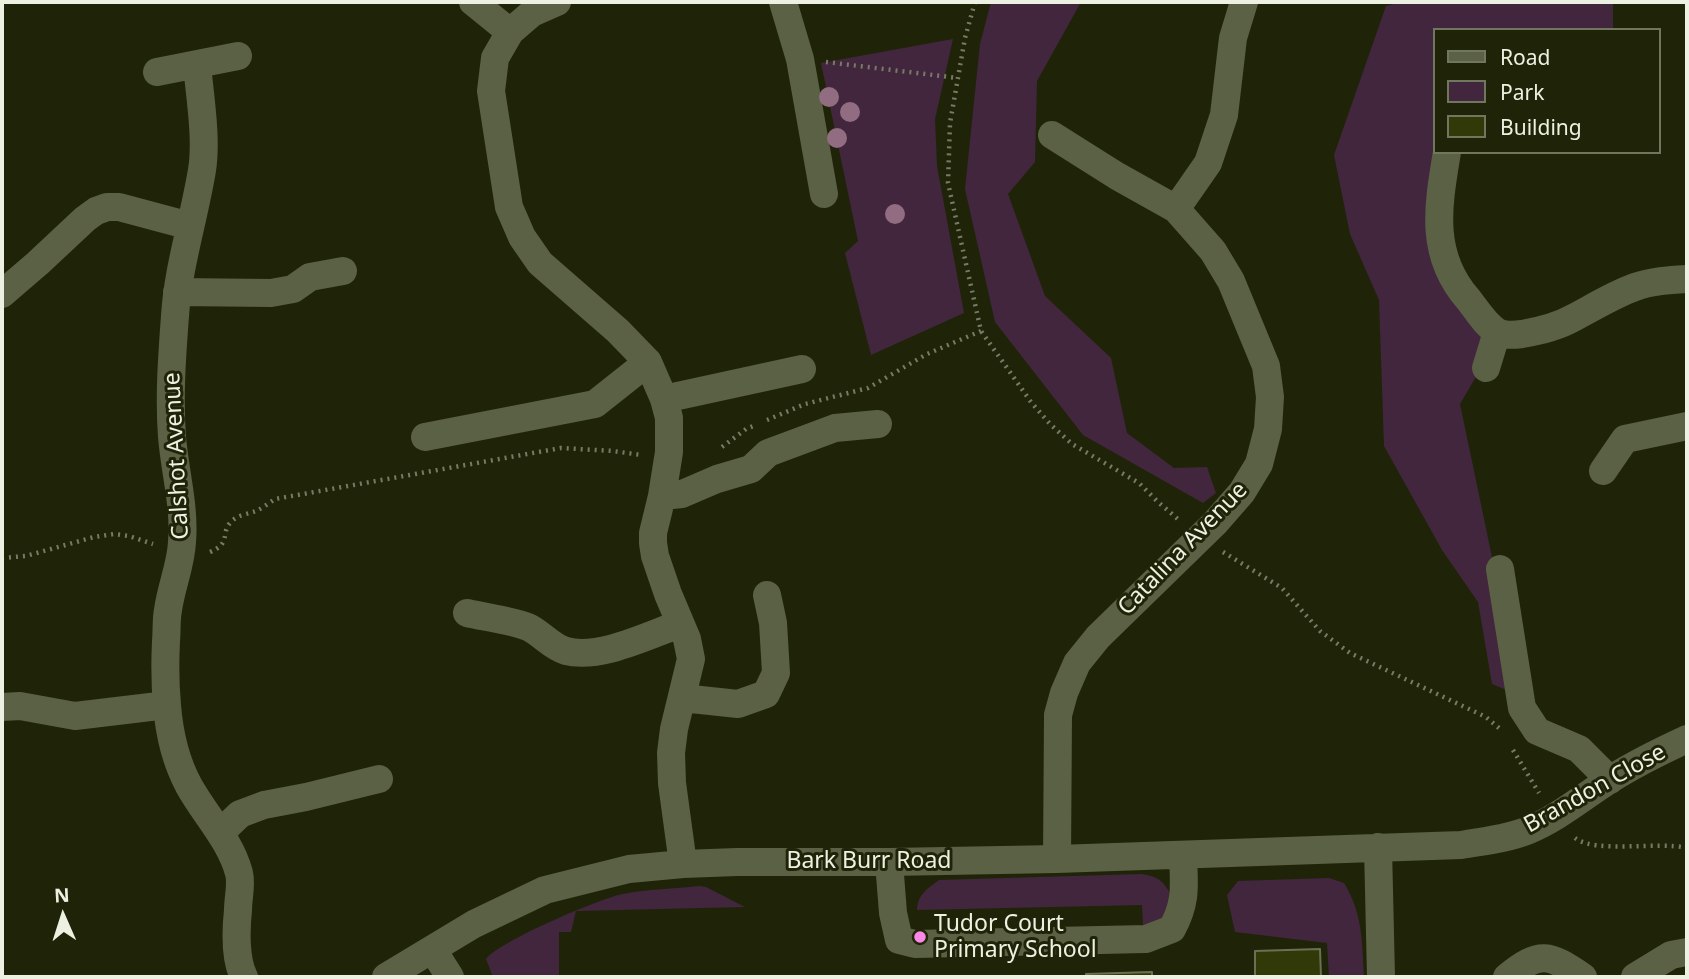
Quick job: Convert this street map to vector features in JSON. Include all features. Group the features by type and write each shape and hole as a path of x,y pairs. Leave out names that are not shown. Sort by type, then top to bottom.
{"street":[{"path":"473,2 510,32"},
{"path":"557,2 533,13 510,32 495,58 491,91 509,207 522,237 540,263 618,331 648,362 670,418 670,443 653,533 653,550 690,649 691,659 671,753 672,783 683,864"},
{"path":"783,2 800,59 824,194"},
{"path":"1176,209 1208,163 1224,115 1233,38 1244,2"},
{"path":"157,72 238,56"},
{"name":"Calshot Avenue","path":"197,65 202,119 202,167 177,292 171,415 181,501 182,544 167,611 167,705 172,738 189,785 220,834 239,874 237,943 244,977"},
{"name":"Catalina Avenue","path":"1052,135 1176,209 1213,251 1231,281 1266,366 1270,397 1268,429 1259,464 1242,492 1215,523 1098,637 1077,663 1058,715 1058,859"},
{"path":"1447,154 1438,235 1446,265 1464,295 1497,332 1511,335 1539,331 1571,320 1600,302 1633,287 1656,281 1687,279"},
{"path":"2,294 85,219 107,207 119,207 190,226"},
{"path":"177,292 271,293 293,289 310,277 343,271"},
{"path":"1486,368 1497,332"},
{"path":"425,437 595,404 648,362"},
{"path":"664,399 802,369"},
{"path":"662,496 682,494 751,468 768,453 835,428 878,424"},
{"path":"1604,471 1625,439 1687,426"},
{"path":"1500,569 1522,708 1537,731 1579,749 1610,779"},
{"path":"682,698 738,704 766,694 776,673 773,623 767,595"},
{"path":"467,613 528,627 552,645 566,651 585,653 603,651 680,624"},
{"path":"2,706 20,706 75,716 167,705"},
{"name":"Brandon Close","path":"1378,847 1461,845 1494,840 1529,830 1580,801 1647,757 1687,739"},
{"path":"220,834 240,814 264,804 379,779"},
{"path":"1378,847 1381,977"},
{"name":"Bark Burr Road","path":"386,977 474,924 545,890 629,869 737,862 1058,859 1378,847"},
{"path":"889,862 893,912 899,940 915,944 1146,939 1172,929 1179,916 1184,896 1183,855"},
{"path":"433,950 450,977"},
{"path":"1646,970 1671,955 1687,952"},
{"path":"1507,977 1524,963 1544,957 1574,971"}],"path":[{"path":"975,2 965,38 950,123 948,183 981,331 1031,402 1050,424 1072,444 1139,483 1183,522"},
{"path":"800,59 958,78"},
{"path":"746,429 805,404 868,388 927,354 981,331"},
{"path":"206,552 221,545 231,521 258,510 275,499 561,448 613,451 650,457"},
{"path":"2,558 26,556 114,534 164,547"},
{"path":"1218,548 1282,587 1320,631 1350,653 1486,717 1501,730"},
{"path":"1507,740 1545,804"},
{"path":"1572,836 1579,841 1599,846 1657,845 1687,848"}],"green space":[{"path":"991,2 1081,2 1037,81 1035,162 1008,194 1045,296 1111,358 1127,433 1174,468 1207,467 1216,493 1203,503 1083,435 995,322 965,189 980,44"},
{"path":"1401,2 1613,2 1613,28 1434,28 1435,154 1430,227 1484,335 1480,370 1460,404 1521,696 1492,684 1478,602 1442,550 1384,446 1379,300 1350,234 1334,155 1386,6"},
{"path":"953,39 935,119 937,166 964,313 871,355 845,253 858,241 821,63"},
{"path":"1141,874 1158,879 1170,893 1165,920 1143,926 1142,905 917,910 921,896 939,880"},
{"path":"1329,878 1344,883 1355,906 1363,952 1364,977 1329,977 1327,943 1235,932 1227,895 1238,881"},
{"path":"699,886 745,907 576,911 623,894"},
{"path":"576,911 571,932 559,932 559,977 493,977 486,959 495,951"}],"building":[{"path":"1320,949 1321,977 1255,977 1255,951"},
{"path":"1152,972 1152,977 1086,977 1086,974"}],"place":[{"name":"Tudor Court Primary School","path":"920,937"}]}
